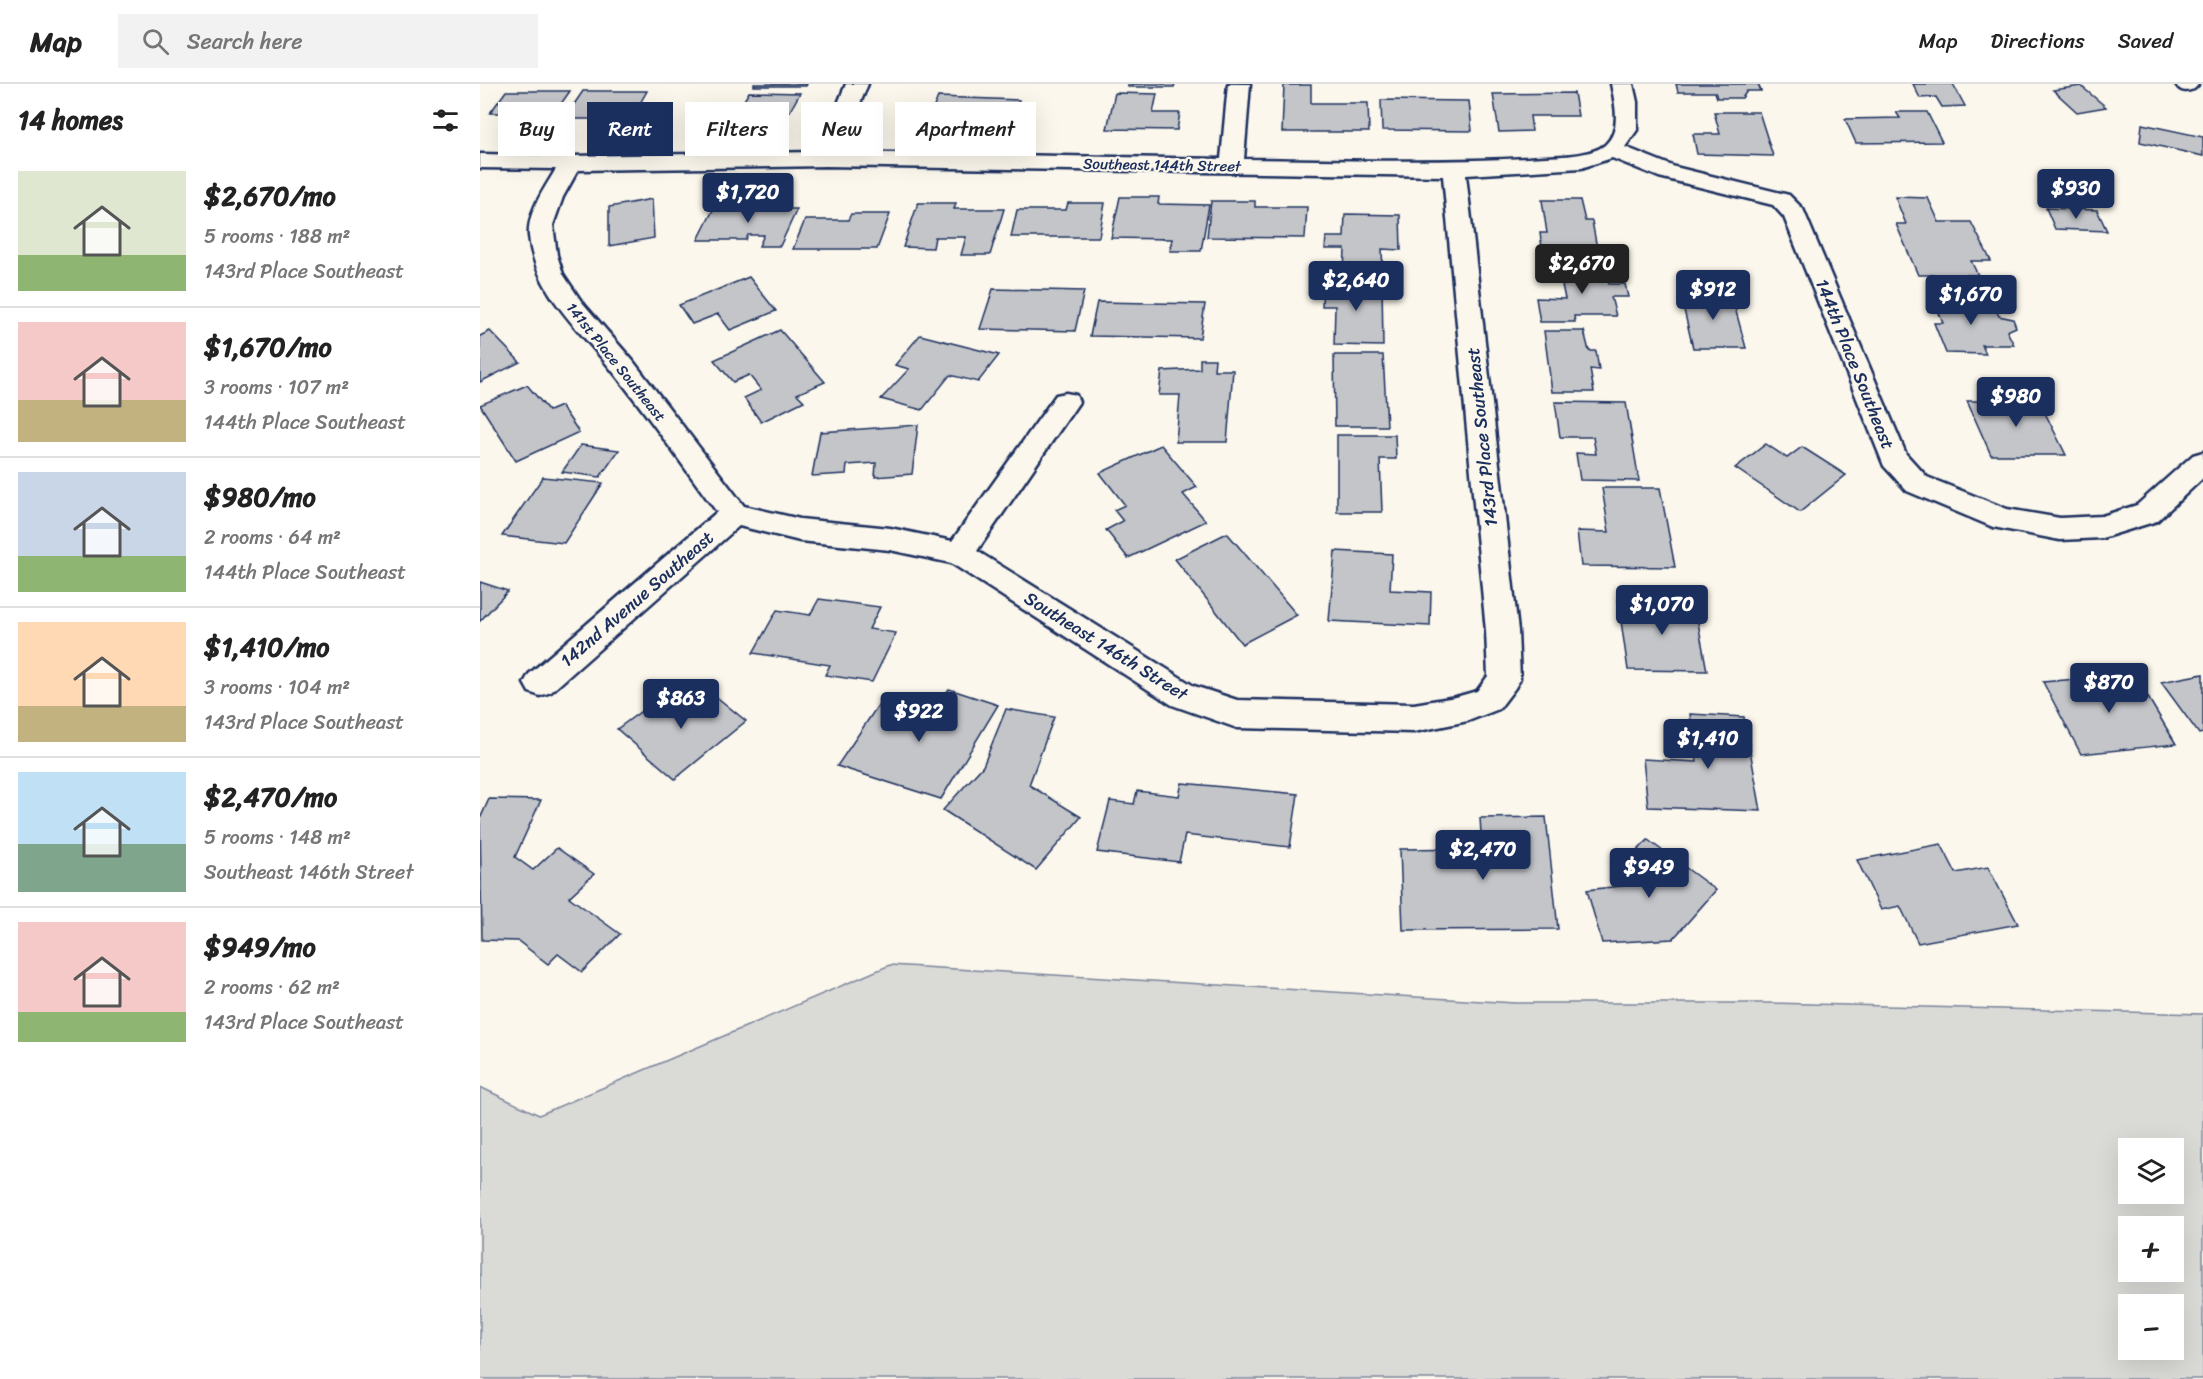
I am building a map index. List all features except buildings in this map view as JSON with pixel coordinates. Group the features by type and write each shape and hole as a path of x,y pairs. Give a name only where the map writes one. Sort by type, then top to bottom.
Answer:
{"street":[{"path":"826,159 857,84"},
{"path":"1232,166 1239,84"},
{"path":"1612,150 1626,130 1626,102 1622,84"},
{"name":"Southeast 144th Street","path":"480,161 571,163 826,159 1454,169 1581,161 1612,150"},
{"name":"144th Place Southeast","path":"1612,150 1667,172 1781,200 1795,214 1894,459 1917,484 2003,519 2060,529 2102,527 2147,513 2203,462"},
{"name":"141st Place Southeast","path":"571,163 551,198 541,232 546,263 569,306 622,364 734,514"},
{"name":"143rd Place Southeast","path":"1454,169 1502,631 1504,679 1488,700"},
{"path":"959,554 1066,402"},
{"name":"Southeast 146th Street","path":"734,514 800,530 890,539 959,554 1183,696 1237,714 1414,718 1456,711 1488,700"},
{"name":"142nd Avenue Southeast","path":"540,683 734,514"}],"shaded area":[{"path":"890,965 1515,1003 1768,1003 2203,1014 2203,1379 480,1379 480,1087 539,1115"}]}
